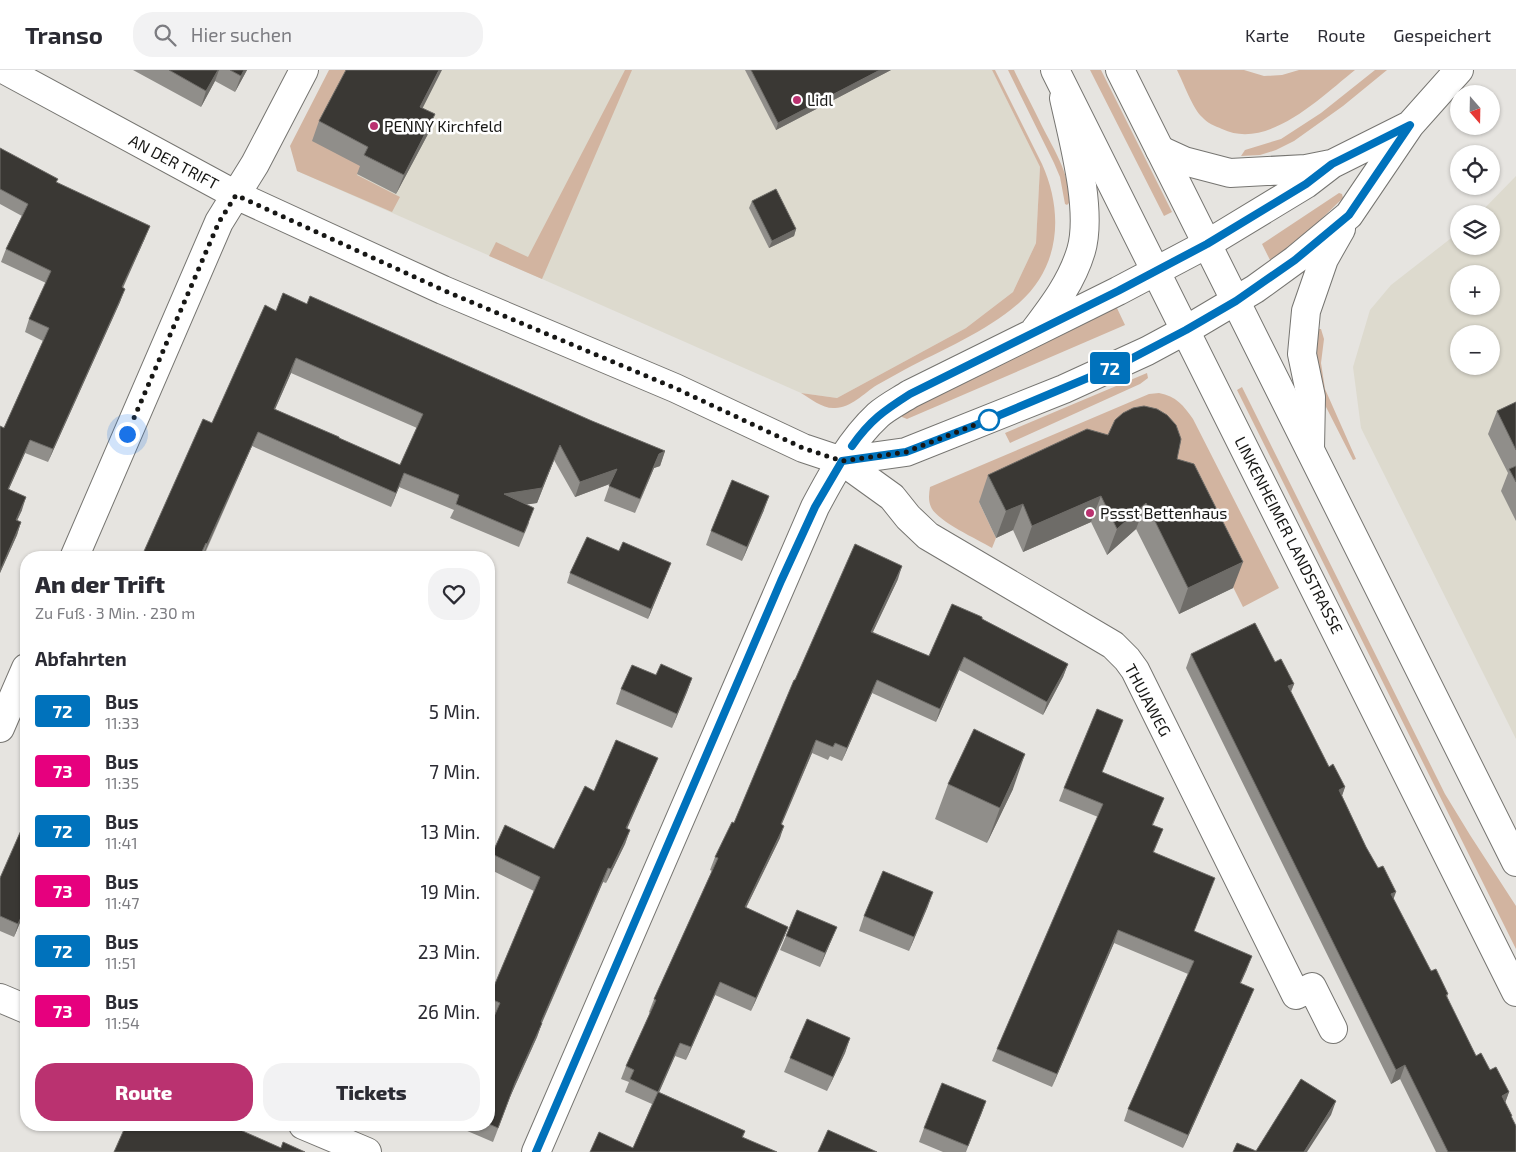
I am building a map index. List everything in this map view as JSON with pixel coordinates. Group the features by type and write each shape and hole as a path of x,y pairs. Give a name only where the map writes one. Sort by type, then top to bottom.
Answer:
{"street":[{"name":"AN DER TRIFT","path":"5,70 236,195 443,290 675,388 803,448 842,461"},
{"path":"77,551 219,222 255,164 304,70"},
{"path":"1120,70 1516,862"},
{"path":"1310,449 1310,397 1302,354 1306,312 1324,259 1349,215 1410,125 1459,70"},
{"name":"LINKENHEIMER LANDSTRASSE","path":"1058,75 1516,992"},
{"name":"LINKENHEIMER LANDSTRASSE","path":"1033,334 1071,277 1082,249 1085,223 1081,182 1058,75"},
{"path":"536,1152 784,574 815,507 863,430 880,414 910,394 1033,334 1207,244 1306,184 1332,164 1410,125"},
{"path":"1160,150 1184,161 1230,173 1306,169 1332,164"},
{"path":"842,461 906,452 1064,389 1121,364 1236,301 1288,265 1349,215"},
{"name":"THUJAWEG","path":"842,461 892,497 928,536 1113,645 1127,659 1135,670 1296,995 1312,987 1333,1029"},
{"path":"0,728 20,682"},
{"path":"0,998 20,1006"},
{"path":"317,1131 367,1152"}],"shaded area":[{"path":"329,70 349,70 361,166 357,175 400,197 392,212 297,171 290,146"},
{"path":"331,70 992,70 1040,167 1036,243 1013,292 966,328 837,398 801,393 297,171"},
{"path":"625,70 632,70 542,279 489,256 496,242 528,257"},
{"path":"992,70 995,70 1042,164 1049,183 1055,220 1054,238 1050,256 1043,273 1033,289 1019,303 978,332 877,385 846,406 831,408 817,403 801,393 837,398 966,328 1013,292 1036,243 1040,167"},
{"path":"1008,70 1014,70 1061,163 1069,193 1069,203 1067,205 1065,204 1060,177 1054,163"},
{"path":"1090,70 1101,70 1172,212 1164,216"},
{"path":"1177,70 1244,70 1264,76 1282,75 1299,70 1355,70 1293,118 1257,133 1240,134 1222,129 1204,119 1192,102"},
{"path":"1375,70 1387,70 1343,106 1294,141 1260,155 1241,156 1245,150 1281,139 1321,113"},
{"path":"1516,176 1516,739 1361,428 1353,367 1370,310 1391,285 1450,239 1450,255 1500,255 1500,205 1488,205 1498,195 1500,195 1500,192"},
{"path":"1339,193 1342,194 1343,198 1271,262 1262,244"},
{"path":"1116,306 1125,325 907,419 902,417 901,414 903,412"},
{"path":"1318,329 1321,329 1324,339 1321,363 1325,389 1356,459 1353,460 1325,405 1320,388 1313,348"},
{"path":"1147,373 1148,378 1140,384 1010,443 1005,433"},
{"path":"1242,387 1445,794 1516,906 1516,949 1237,390"},
{"path":"1159,393 1170,396 1179,402 1193,419 1279,588 1243,607 1185,491 979,502 996,538 992,548 949,524 931,507 929,499 930,487 1149,394"}],"building":[{"path":"169,70 218,70 206,91"},
{"path":"230,70 244,70 241,76"},
{"path":"346,70 439,70 420,107 435,114 404,175 364,155 368,147 319,121"},
{"name":"Lidl","path":"751,70 880,70 778,123"},
{"path":"0,148 58,179 56,182 150,226 122,287 125,289 53,449 30,440 8,489 26,497 16,520 21,522 0,571 0,426 4,428 49,328 29,319 51,271 6,249 28,204 0,189"},
{"path":"776,189 796,229 772,241 752,201"},
{"path":"283,293 307,304 310,296 592,421 665,451 659,454 640,499 609,486 617,469 580,482 560,445 542,488 504,494 534,508 524,533 456,504 459,495 404,473 396,493 258,432 202,551 144,551 203,419 212,423 265,305 276,311","holes":["296,358 423,414 400,465 274,409"]},
{"path":"1516,402 1516,450 1497,411"},
{"name":"Pssst Bettenhaus","path":"1144,406 1157,409 1167,415 1176,425 1181,439 1177,459 1194,464 1243,562 1188,588 1146,503 1117,529 1101,496 1032,526 1023,504 1006,511 988,475 1087,429 1108,435 1115,420 1123,413 1133,408"},
{"path":"1516,466 1516,482 1509,469"},
{"path":"732,480 769,496 747,547 711,531"},
{"path":"587,537 619,551 623,542 671,563 651,609 570,573"},
{"path":"855,544 902,566 871,632 929,656 952,604 982,617 982,619 1068,664 1047,702 964,657 940,709 877,680 847,748 835,743 833,747 816,740 781,824 784,826 745,907 788,927 756,998 720,982 691,1047 680,1043 658,1092 630,1079 634,1070 626,1066 718,858 715,857 732,822 734,823 794,680"},
{"path":"1255,623 1275,662 1281,659 1294,684 1288,686 1329,767 1333,764 1345,787 1339,790 1366,847 1378,868 1383,866 1396,892 1391,894 1431,971 1436,969 1448,994 1446,995 1476,1056 1481,1053 1490,1070 1496,1067 1509,1092 1502,1096 1516,1126 1516,1152 1448,1152 1405,1065 1396,1070 1191,654"},
{"path":"661,664 692,678 677,714 621,689 632,665 656,675"},
{"path":"1097,709 1123,720 1102,772 1164,798 1152,825 1163,829 1153,852 1215,878 1194,931 1252,956 1240,983 1254,989 1188,1135 1128,1109 1194,961 1118,930 1057,1074 997,1049 1103,804 1064,788"},
{"path":"974,729 1025,754 1000,808 948,784"},
{"path":"616,740 658,758 626,828 630,830 611,869 608,868 515,1083 498,1128 495,1127 495,1014 500,1003 495,1001 495,984 540,877 495,855 495,847 505,825 554,849 585,786 594,791"},
{"path":"20,833 20,920 18,924 0,916 0,878"},
{"path":"883,871 933,892 914,937 864,916"},
{"path":"797,910 837,927 825,953 786,936"},
{"path":"807,1019 850,1038 833,1077 790,1058"},
{"path":"1301,1079 1336,1101 1304,1152 1233,1152 1237,1143 1256,1151"},
{"path":"942,1083 986,1101 968,1146 924,1128"},
{"path":"658,1092 745,1131 742,1137 777,1152 590,1152 599,1132 633,1148"},
{"path":"828,1130 877,1152 818,1152"},
{"path":"123,1131 243,1131 281,1148 283,1142 305,1152 114,1152"}],"bus line":[{"name":"72","path":"536,1152 781,581 815,507 842,461 906,452 976,425 1121,364 1236,301 1256,289 1295,260 1349,215 1410,125 1332,164 1306,184 1207,244 1033,334 910,394 880,414 863,430 852,446"}],"place":[{"name":"Lidl","path":"797,100"},
{"name":"PENNY Kirchfeld","path":"374,126"},
{"name":"Pssst Bettenhaus","path":"1090,513"}],"route":[{"path":"127,434 219,222 236,195 443,290 675,388 803,448 842,461 906,452 989,420"}]}
